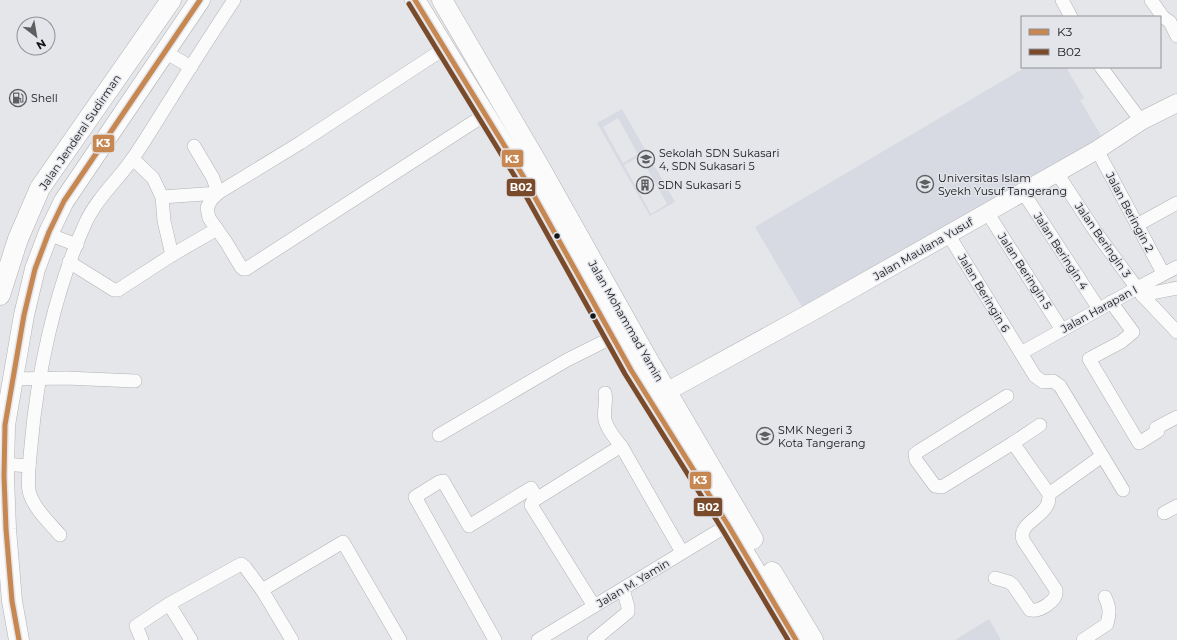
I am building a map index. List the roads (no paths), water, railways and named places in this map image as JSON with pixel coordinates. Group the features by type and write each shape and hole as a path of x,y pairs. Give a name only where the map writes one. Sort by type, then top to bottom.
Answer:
{"main road":[{"name":"Jalan Jenderal Sudirman","path":"0,295 18,239 40,188 171,0"},
{"path":"19,640 12,601 6,529 4,464 5,425 35,269 48,234 64,200 200,0"},
{"name":"Jalan Mohammad Yamin","path":"415,0 523,176 631,370 728,525 796,640"},
{"name":"Jalan Mohammad Yamin","path":"442,0 539,166 666,392 813,640"}],"street":[{"path":"60,535 40,512 32,500 29,491 29,466 33,421 44,357 69,262 85,223 93,210 133,159 234,0"},
{"path":"1062,0 1070,16"},
{"path":"1151,0 1162,17 1170,22 1177,36"},
{"path":"445,48 218,193 211,200 207,208 209,218 241,267 246,269 486,114"},
{"path":"165,52 191,67"},
{"path":"1102,68 1141,121"},
{"name":"Jalan Maulana Yusuf","path":"666,392 808,314 1097,150 1141,121 1177,103"},
{"path":"194,146 213,178 218,193"},
{"name":"Jalan Beringin 2","path":"1097,150 1163,274"},
{"path":"133,159 153,178 162,196 164,221 172,255"},
{"name":"Jalan Beringin 3","path":"1057,172 1095,231 1139,292 1177,332"},
{"name":"Jalan Beringin 4","path":"1023,192 1099,309"},
{"path":"162,196 218,193"},
{"path":"1137,225 1177,203"},
{"name":"Jalan Beringin 5","path":"987,212 1062,330"},
{"path":"69,262 114,290 122,287 172,255 217,229"},
{"path":"48,234 76,245"},
{"name":"Jalan Beringin 6","path":"948,234 1039,380 1043,382 1053,381 1060,386 1123,490"},
{"name":"Jalan Harapan I","path":"1021,353 1111,302 1139,292 1163,274 1177,267"},
{"path":"1139,292 1177,288"},
{"path":"1111,302 1133,332 1121,342 1089,359 1094,369 1138,443 1158,431 1156,428 1177,416"},
{"path":"439,435 567,360 613,337"},
{"path":"13,379 41,378 135,381"},
{"path":"605,393 605,421 682,552"},
{"path":"1007,396 919,450 915,454 916,460 935,486 942,487 1040,425"},
{"path":"995,578 1009,582 1013,585 1030,610 1034,611 1054,599 1056,596 1056,590 1023,540 1022,535 1023,530 1045,509 1049,501 1049,494 1013,443"},
{"path":"594,606 532,508 532,505 533,501 537,498 621,446"},
{"path":"1049,494 1102,456"},
{"path":"4,464 29,466"},
{"path":"495,640 415,497 443,481 469,526 530,488 537,498"},
{"path":"1164,514 1177,506"},
{"name":"Jalan M. Yamin","path":"538,640 728,525"},
{"path":"262,590 343,542 400,640"},
{"path":"142,640 136,626 169,604 242,564 262,590 292,640"},
{"path":"594,640 628,612 623,589"},
{"path":"1083,640 1107,624 1110,608 1105,597"},
{"path":"169,604 191,640"}],"place":[{"name":"Shell","path":"18,98"},
{"name":"Sekolah SDN Sukasari 4, SDN Sukasari 5","path":"646,159"},
{"name":"Universitas Islam Syekh Yusuf Tangerang","path":"925,184"},
{"name":"SDN Sukasari 5","path":"645,185"},
{"name":"SMK Negeri 3 Kota Tangerang","path":"765,436"}]}
